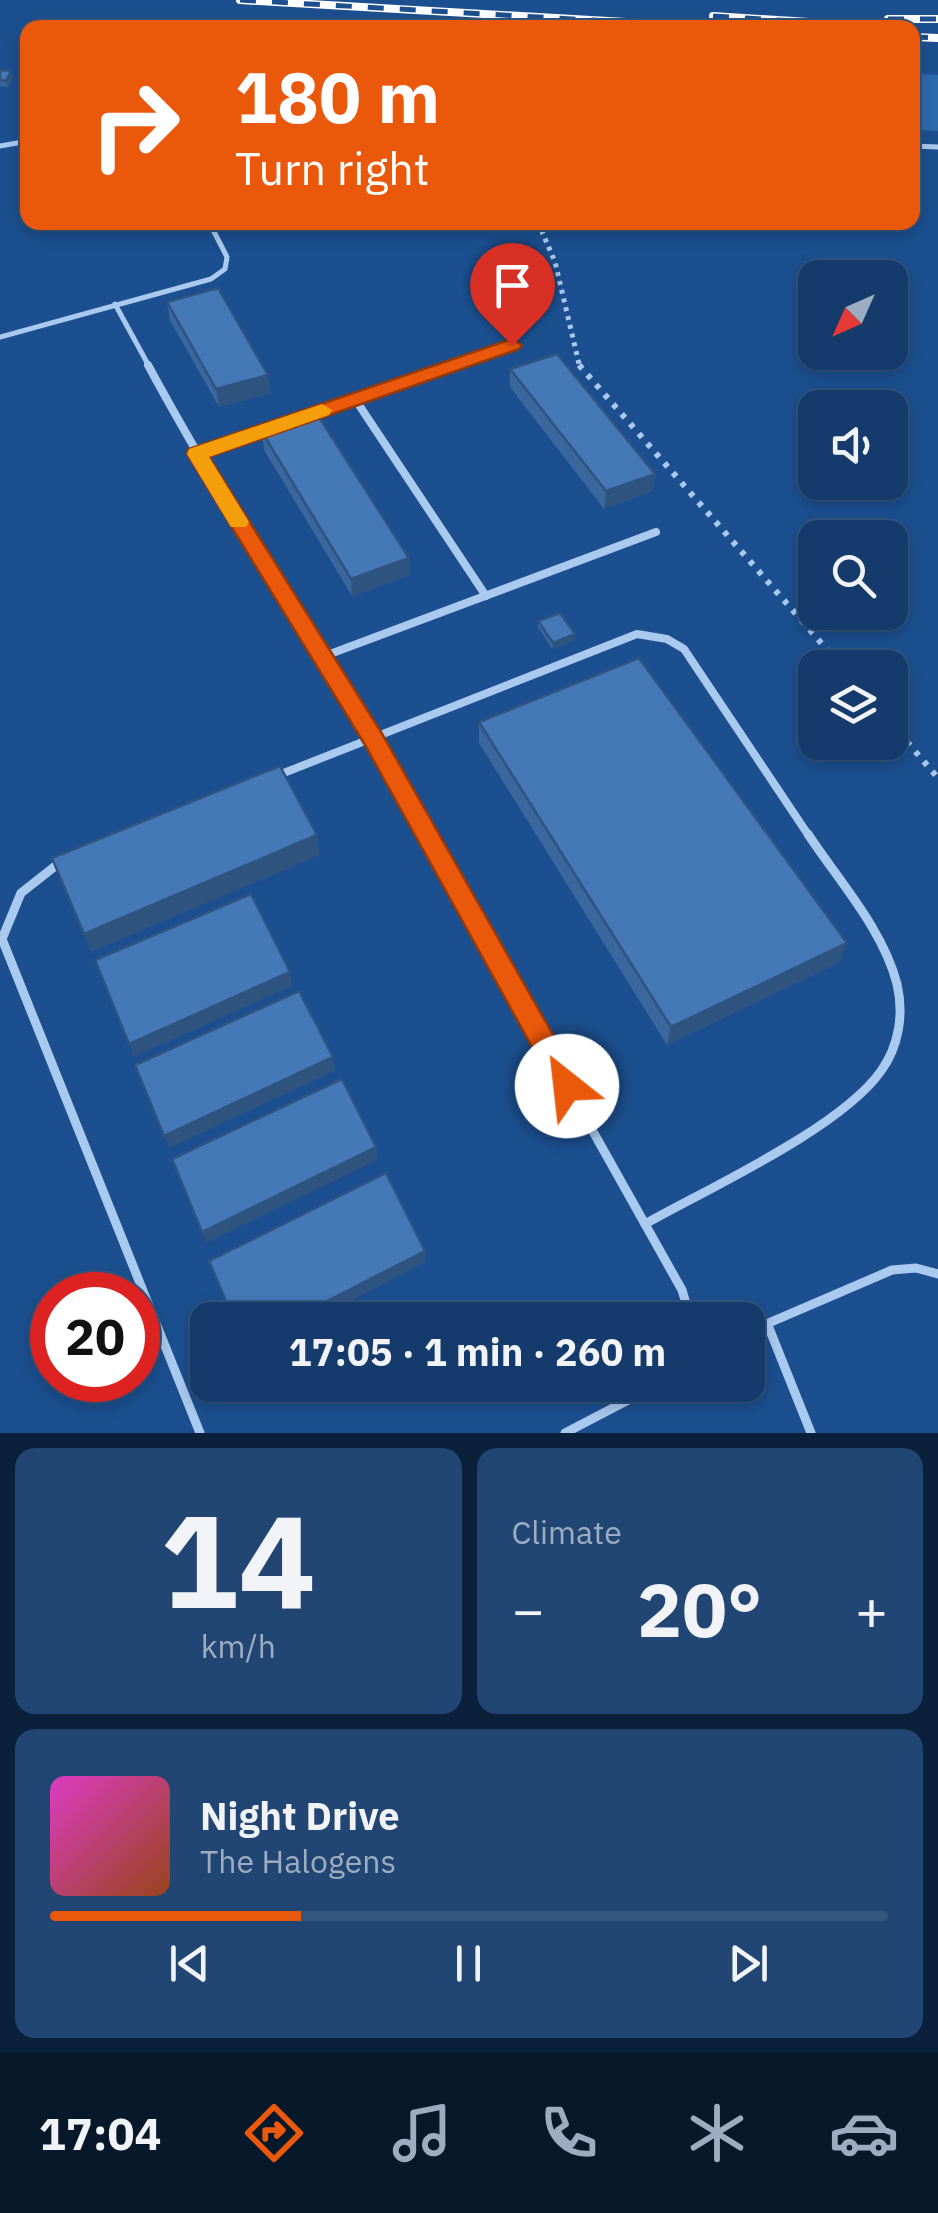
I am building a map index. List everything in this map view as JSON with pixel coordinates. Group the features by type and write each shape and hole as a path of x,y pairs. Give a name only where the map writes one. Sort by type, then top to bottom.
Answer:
{"lane":[{"path":"0,337 211,279 225,269 226,257 213,230"},
{"path":"115,304 196,454 373,739 686,1302"},
{"path":"196,454 512,345"},
{"path":"355,399 486,596"},
{"path":"322,657 656,532"},
{"path":"265,780 373,739 455,702 637,634 667,639 684,649 882,945 898,989 900,1035 882,1074 852,1106 645,1224"},
{"path":"68,856 21,893 2,939 200,1433"},
{"path":"765,1329 884,1270 929,1270 938,1274"},
{"path":"770,1328 811,1433"},
{"path":"565,1433 624,1402"}],"path":[{"path":"541,230 555,262 579,367 827,650"},
{"path":"908,743 938,778"}],"shaded area":[{"path":"920,74 938,75 938,131 920,130"}],"building":[{"path":"0,70 11,71 6,81 0,80"},
{"path":"218,288 268,375 216,389 167,302"},
{"path":"557,354 655,474 606,491 510,369"},
{"path":"317,414 409,558 351,579 262,432"},
{"path":"560,613 575,634 553,643 538,621"},
{"path":"639,658 847,943 671,1027 479,722"},
{"path":"280,766 317,835 84,934 52,858"},
{"path":"251,894 290,972 129,1044 95,960"},
{"path":"299,991 333,1057 164,1136 135,1065"},
{"path":"342,1079 376,1147 202,1232 172,1159"},
{"path":"386,1173 425,1251 325,1302 226,1302 209,1261"}],"railway":[{"path":"240,0 591,20"},
{"path":"713,16 777,20"},
{"path":"888,19 938,19"},
{"path":"920,37 938,38"}],"slow traffic":[{"path":"239,522 196,454 322,410"}],"route":[{"path":"512,345 196,454 373,739 567,1086"}]}
